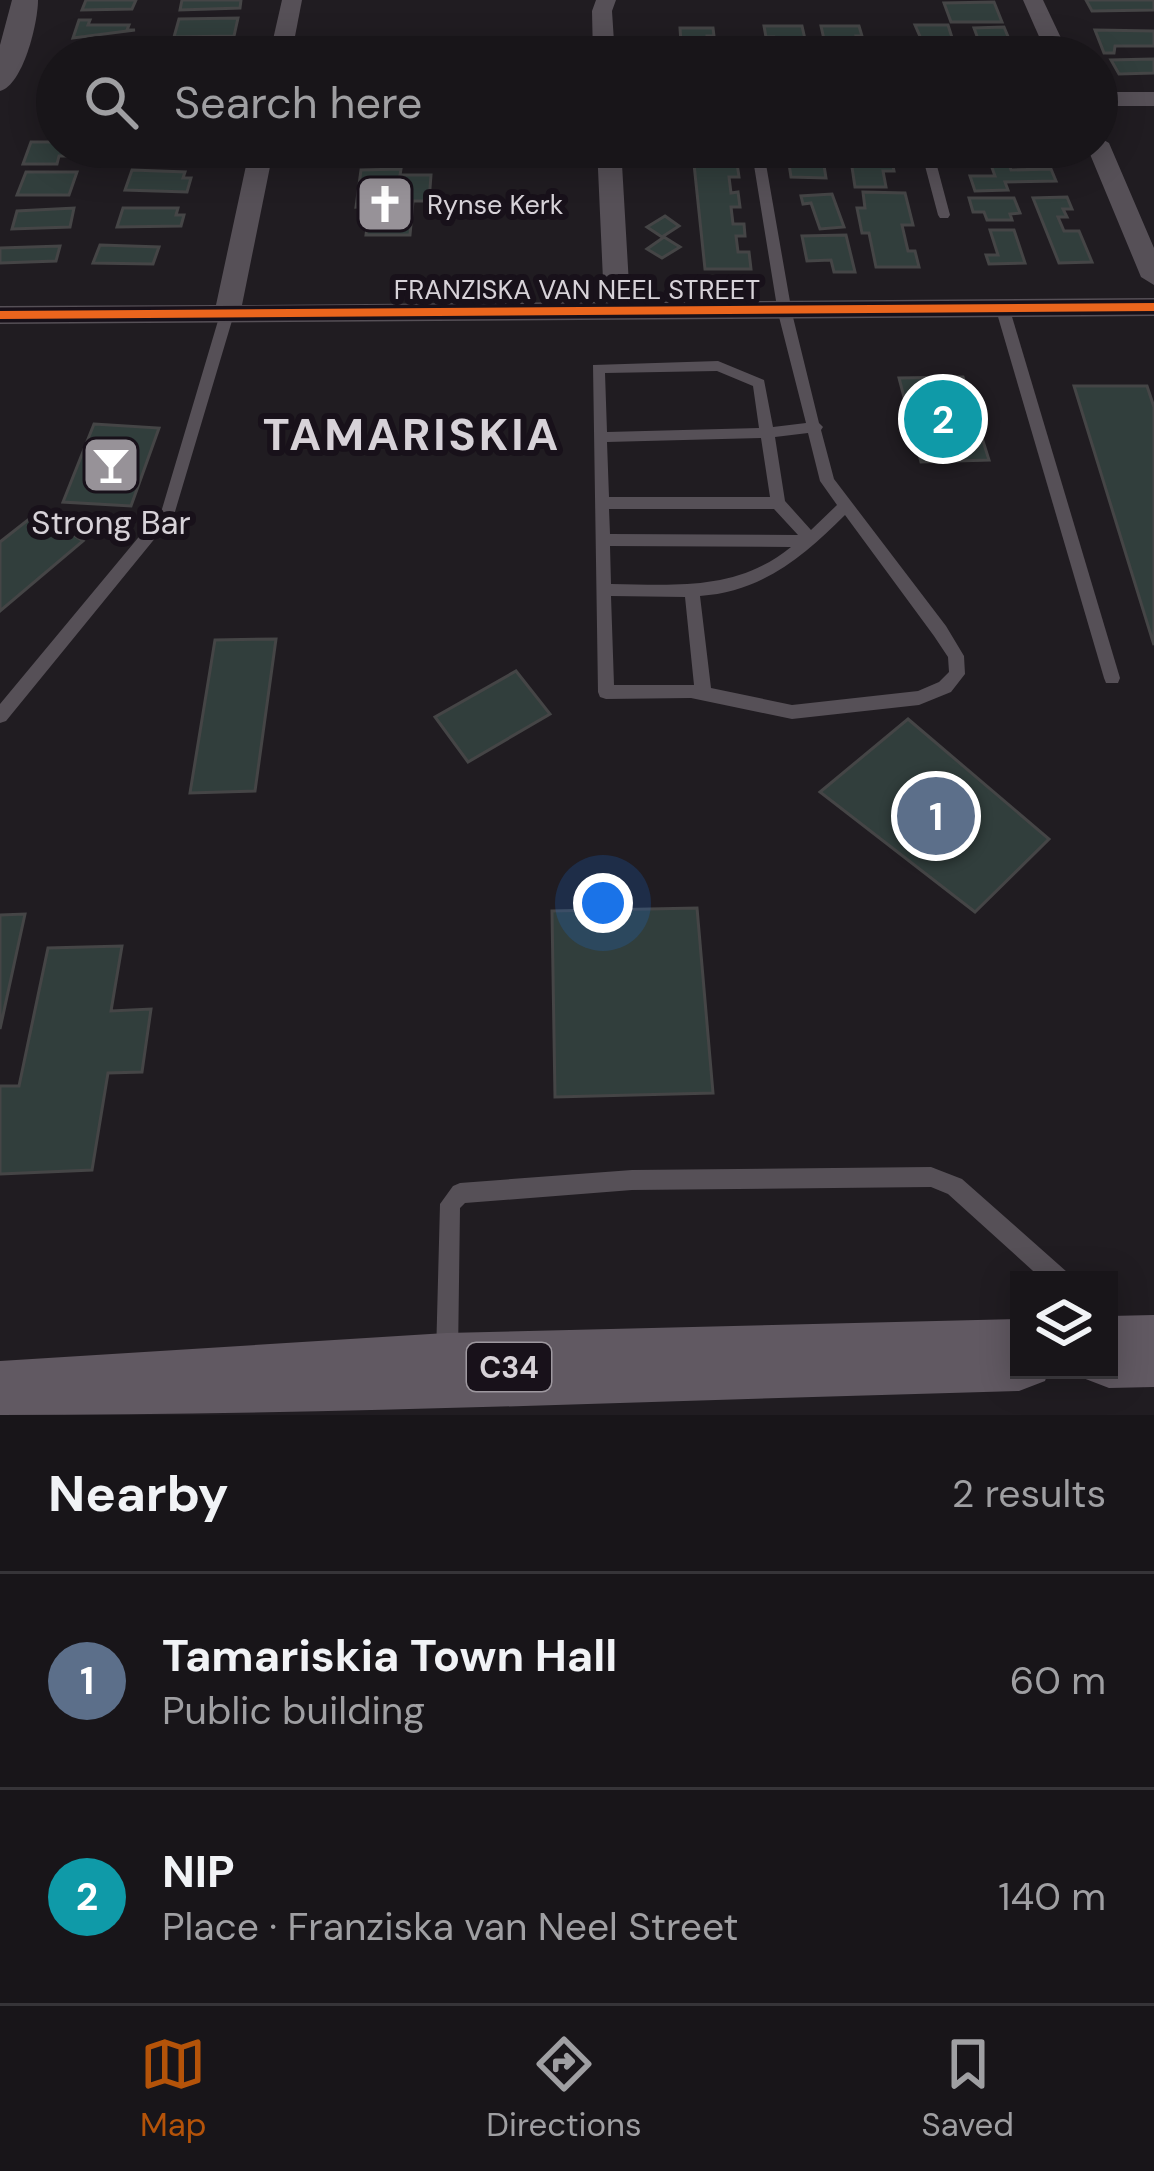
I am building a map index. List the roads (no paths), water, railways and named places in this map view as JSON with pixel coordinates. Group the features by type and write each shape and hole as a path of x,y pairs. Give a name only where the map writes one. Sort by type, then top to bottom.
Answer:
{"main road":[{"name":"C34","path":"0,1398 446,1369 1010,1354"}],"street":[{"path":"0,27 4,0"},
{"path":"0,83 26,13 25,0"},
{"path":"284,36 292,0"},
{"path":"603,36 606,0"},
{"path":"1033,0 1049,36"},
{"path":"1118,99 1154,99"},
{"path":"226,314 257,168"},
{"path":"610,168 618,313"},
{"path":"1108,168 1154,278"},
{"name":"FRANZISKA VAN NEEL STREET","path":"3,314 1154,308"}],"lane":[{"path":"761,168 785,313 826,481 940,631 956,656 957,674 945,687 919,698 792,712 703,693 606,692 598,368 718,366 758,383 778,503 812,541"},
{"path":"932,168 944,215"},
{"path":"1003,310 1112,678"},
{"path":"0,716 169,511 226,314"},
{"path":"600,437 766,433 815,427"},
{"path":"602,503 778,503"},
{"path":"604,590 692,591 747,584 778,569 846,505"},
{"path":"602,540 812,541"},
{"path":"692,591 703,693"},
{"path":"446,1369 450,1204 460,1193 632,1180 931,1177 955,1186 1049,1271"}],"place":[{"name":"Rynse Kerk","path":"385,204"},
{"name":"NIP","path":"943,419"},
{"name":"Strong Bar","path":"111,465"},
{"name":"Tamariskia Town Hall","path":"936,816"}],"district":[{"name":"TAMARISKIA","path":"412,434"}]}
